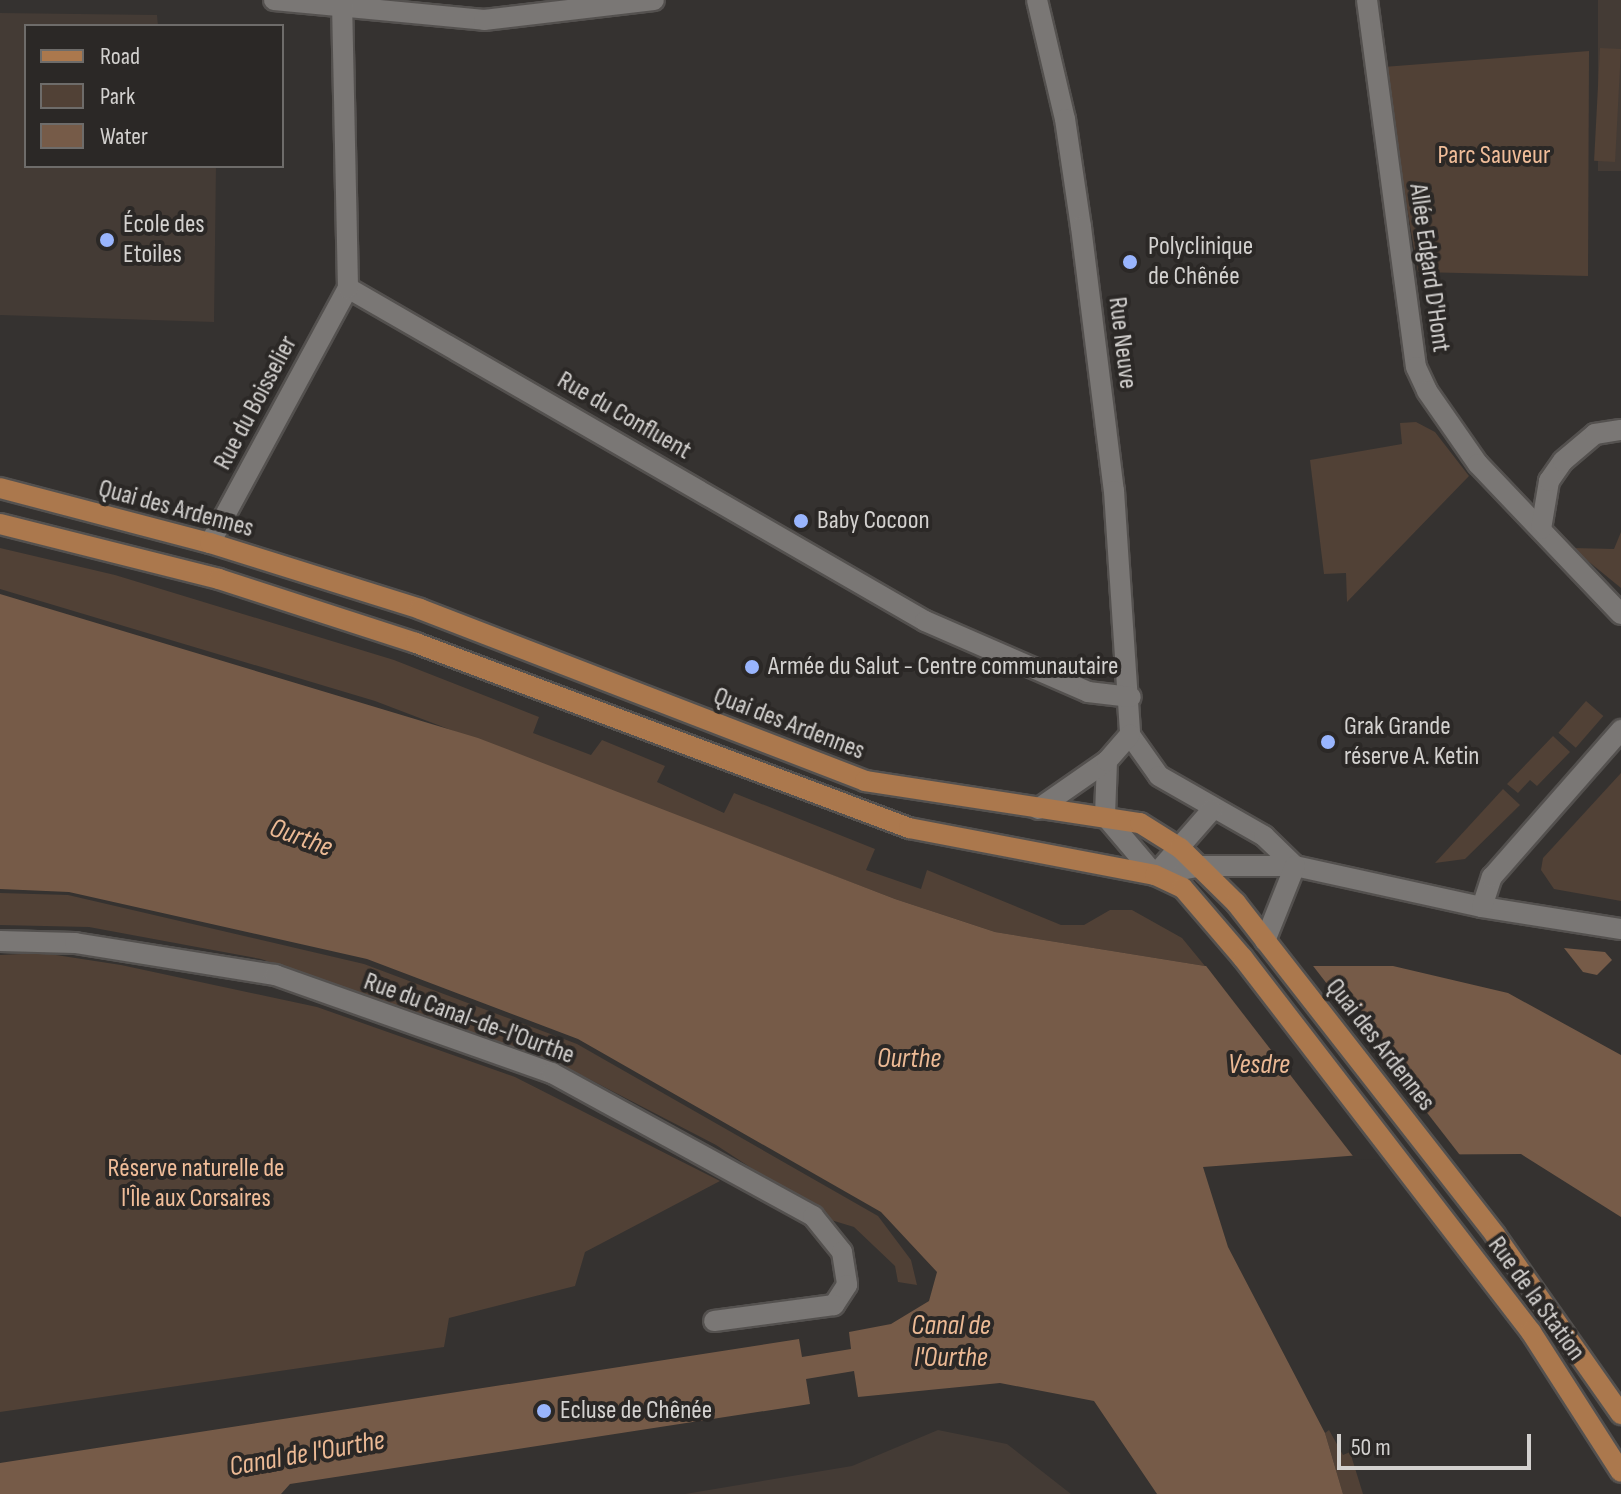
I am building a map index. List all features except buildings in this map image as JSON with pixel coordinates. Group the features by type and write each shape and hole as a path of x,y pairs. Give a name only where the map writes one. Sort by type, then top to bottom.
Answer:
{"main road":[{"name":"Quai des Ardennes","path":"0,488 210,543 420,609 865,781 1140,823 1202,866 1272,949 1438,1161"},
{"path":"0,524 219,579 416,643 909,828 1155,875"},
{"name":"Rue de la Station","path":"1155,875 1183,888 1243,958 1531,1332 1621,1472"},
{"name":"Rue de la Station","path":"1438,1161 1581,1352 1621,1414"}],"street":[{"path":"274,0 437,8 484,20 654,0"},
{"name":"Rue Neuve","path":"1037,0 1065,119 1081,227 1114,491 1131,697 1130,735"},
{"name":"Allée Edgard D'Hont","path":"1367,0 1416,367 1427,391 1478,464 1621,614"},
{"path":"342,3 348,288"},
{"name":"Rue du Confluent","path":"348,288 925,621 1088,692 1131,697"},
{"name":"Rue du Boisselier","path":"210,543 348,288"},
{"path":"1541,529 1549,481 1563,461 1595,434 1621,430"},
{"path":"1482,907 1492,877 1621,730"},
{"path":"1038,809 1107,761 1130,735 1159,776 1212,810 1264,836 1295,866"},
{"path":"1107,761 1105,816 1155,875"},
{"path":"1155,875 1212,810"},
{"path":"1155,875 1202,866 1295,866 1482,907 1621,929"},
{"path":"1272,949 1295,866"},
{"name":"Rue du Canal-de-l'Ourthe","path":"0,941 75,943 275,975 552,1073 813,1216 842,1252 847,1285 834,1305 714,1321"}],"shaded area":[{"path":"1598,0 1621,0 1621,171 1598,171"},
{"name":"École des Etoiles","path":"0,13 157,15 158,24 24,24 24,168 216,168 214,322 0,315"},
{"path":"938,1430 1007,1444 1071,1494 685,1494 852,1466"}],"green space":[{"path":"1600,48 1621,49 1615,162 1594,161"},
{"name":"Parc Sauveur","path":"1589,51 1588,276 1418,272 1383,67"},
{"path":"1416,422 1435,432 1469,476 1347,602 1346,573 1324,574 1310,460 1402,444 1400,423"},
{"path":"1621,532 1621,588 1572,548 1614,549"},
{"path":"0,548 115,575 394,660 539,717 533,733 591,755 602,740 665,766 657,782 724,813 734,793 875,849 866,870 921,889 927,870 1061,925 1084,925 1110,910 1132,910 1182,938 1205,966 995,932 895,899 375,701 0,589"},
{"path":"1586,701 1603,716 1576,748 1558,733"},
{"path":"1553,736 1570,752 1537,786 1530,780 1518,793 1507,784"},
{"path":"1621,773 1621,901 1554,889 1541,870 1543,858"},
{"path":"1503,789 1520,805 1465,859 1435,863"},
{"path":"0,893 68,895 364,964 577,1044 878,1216 911,1260 917,1285 898,1282 895,1266 854,1227 831,1220 716,1145 560,1064 261,959 89,927 0,925"},
{"name":"Réserve naturelle de l'Île aux Corsaires","path":"43,953 121,965 317,1007 515,1077 720,1181 585,1252 575,1286 449,1318 444,1347 0,1412 0,955"},
{"path":"1329,1430 1343,1455 1350,1452 1363,1494 1343,1494 1325,1433"}],"water":[{"name":"Ourthe","path":"0,594 478,738 895,899 995,932 1205,966 1393,966 1508,993 1621,1055 1621,1217 1521,1154 1361,1155 1203,1167 1228,1247 1325,1433 1343,1494 1157,1494 1094,1401 1000,1383 858,1397 854,1371 806,1379 810,1404 290,1484 281,1494 0,1494 0,1463 799,1339 802,1357 851,1349 849,1332 891,1324 929,1301 937,1272 881,1212 578,1039 367,959 69,892 0,889"},
{"path":"1564,948 1605,952 1612,960 1597,975 1583,972"}],"pier":[{"path":"1203,962 1310,962 1463,1159 1356,1160"}],"place":[{"name":"École des Etoiles","path":"107,240"},
{"name":"Polyclinique de Chênée","path":"1130,262"},
{"name":"Baby Cocoon","path":"801,521"},
{"name":"Armée du Salut - Centre communautaire","path":"752,667"},
{"name":"Grak Grande réserve A. Ketin","path":"1328,742"},
{"name":"Ecluse de Chênée","path":"544,1411"}],"water label":[{"name":"Vesdre","path":"1259,1065"},
{"name":"Canal de l'Ourthe","path":"951,1342"},
{"name":"Canal de l'Ourthe","path":"307,1454"}]}
